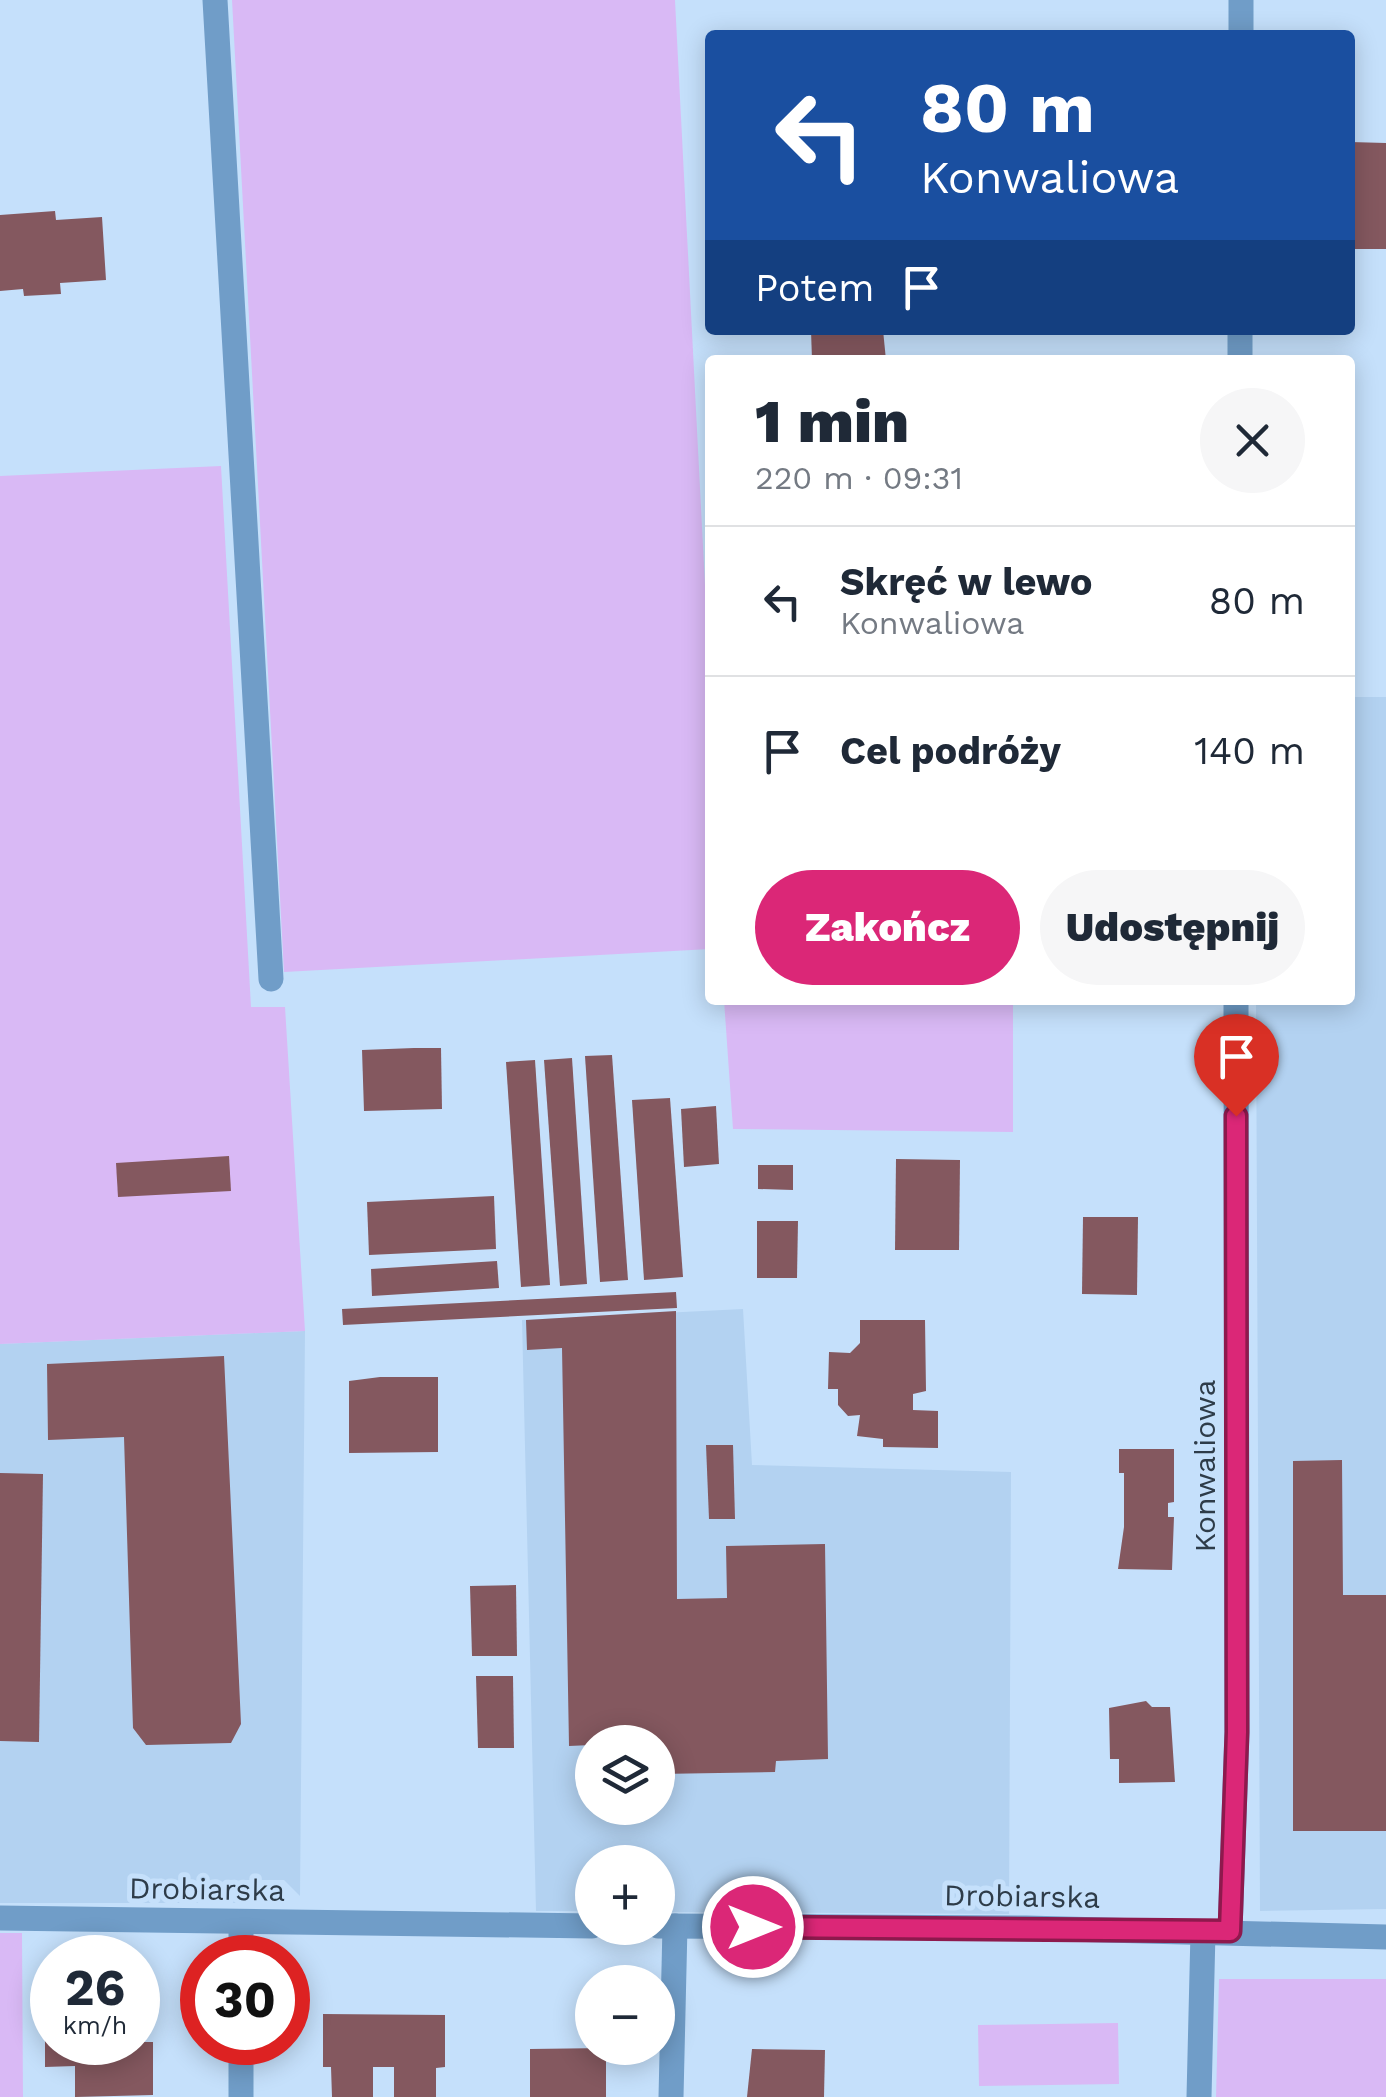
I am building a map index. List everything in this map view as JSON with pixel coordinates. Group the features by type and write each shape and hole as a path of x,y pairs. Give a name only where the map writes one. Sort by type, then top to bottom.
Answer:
{"street":[{"path":"215,0 271,979"},
{"path":"1241,30 1242,0"},
{"name":"Konwaliowa","path":"1230,1931 1237,1732 1236,1005"},
{"name":"Drobiarska","path":"0,1918 575,1926"},
{"path":"241,1923 241,1935"},
{"name":"Drobiarska","path":"675,1926 1230,1931 1386,1937"},
{"path":"1199,2097 1203,1932"},
{"path":"667,1945 671,2097"},
{"path":"241,2065 241,2097"}],"shaded area":[{"path":"232,0 675,0 705,585 705,949 284,972"},
{"path":"221,466 251,1007 285,1007 305,1331 0,1344 0,476"},
{"path":"1355,697 1386,697 1386,1909 1260,1911 1256,1005 1355,1005"},
{"path":"724,1005 1013,1005 1013,1132 733,1129"},
{"path":"743,1309 752,1465 1011,1472 1009,1914 675,1912 675,1845 575,1845 575,1911 536,1911 522,1320"},
{"path":"305,1331 300,1896 284,1880 246,1880 246,1893 238,1903 0,1903 0,1344"},
{"path":"0,1933 22,1933 23,2097 0,2097"},
{"path":"1219,1979 1386,1979 1386,2097 1216,2097"},
{"path":"1118,2023 1119,2084 979,2086 978,2025"}],"building":[{"path":"1355,142 1386,143 1386,249 1355,249"},
{"path":"55,211 56,220 102,217 106,280 60,283 61,294 24,296 23,289 0,291 0,215"},
{"path":"811,335 884,335 886,355 812,355"},
{"path":"441,1048 442,1109 364,1111 362,1050"},
{"path":"612,1055 628,1280 600,1282 585,1056"},
{"path":"572,1058 587,1284 560,1286 544,1060"},
{"path":"535,1060 550,1285 521,1287 506,1062"},
{"path":"670,1098 683,1277 644,1280 632,1100"},
{"path":"716,1106 719,1164 684,1167 681,1109"},
{"path":"229,1156 231,1191 118,1197 116,1163"},
{"path":"896,1159 960,1160 959,1250 895,1250"},
{"path":"758,1165 793,1165 793,1190 758,1189"},
{"path":"494,1196 496,1249 369,1255 367,1202"},
{"path":"1083,1217 1138,1217 1137,1295 1082,1294"},
{"path":"757,1221 798,1221 797,1278 757,1278"},
{"path":"497,1261 499,1288 372,1296 371,1269"},
{"path":"676,1292 677,1308 343,1325 342,1309"},
{"path":"676,1311 677,1599 727,1598 726,1546 825,1544 828,1759 776,1761 775,1772 675,1774 675,1725 575,1725 575,1746 569,1746 562,1348 527,1350 526,1320"},
{"path":"860,1320 925,1320 926,1391 913,1394 913,1410 938,1411 938,1448 883,1447 883,1439 857,1436 860,1415 848,1416 838,1405 838,1389 828,1389 829,1352 850,1353 860,1343"},
{"path":"224,1356 241,1724 231,1743 146,1745 133,1728 124,1437 48,1440 47,1364"},
{"path":"438,1377 438,1452 349,1453 349,1381"},
{"path":"706,1445 733,1445 735,1519 709,1519"},
{"path":"1119,1449 1174,1449 1174,1502 1168,1503 1168,1517 1174,1517 1172,1570 1118,1569 1124,1527 1124,1473 1119,1473"},
{"path":"1342,1460 1343,1595 1386,1595 1386,1831 1293,1831 1293,1461"},
{"path":"0,1473 43,1474 39,1742 0,1741"},
{"path":"516,1585 517,1656 472,1656 470,1586"},
{"path":"476,1676 513,1676 514,1748 478,1748"},
{"path":"1146,1701 1152,1707 1170,1707 1175,1782 1119,1783 1119,1759 1110,1759 1109,1708"},
{"path":"323,2014 445,2015 445,2067 436,2068 436,2097 394,2097 394,2067 373,2067 373,2097 332,2097 331,2067 323,2067"},
{"path":"575,2048 575,2065 606,2065 606,2097 530,2097 530,2049"},
{"path":"752,2049 825,2050 824,2097 747,2097"},
{"path":"45,2065 153,2065 153,2095 75,2097 75,2066"}],"route":[{"path":"753,1927 1230,1931 1237,1732 1236,1116"}]}
